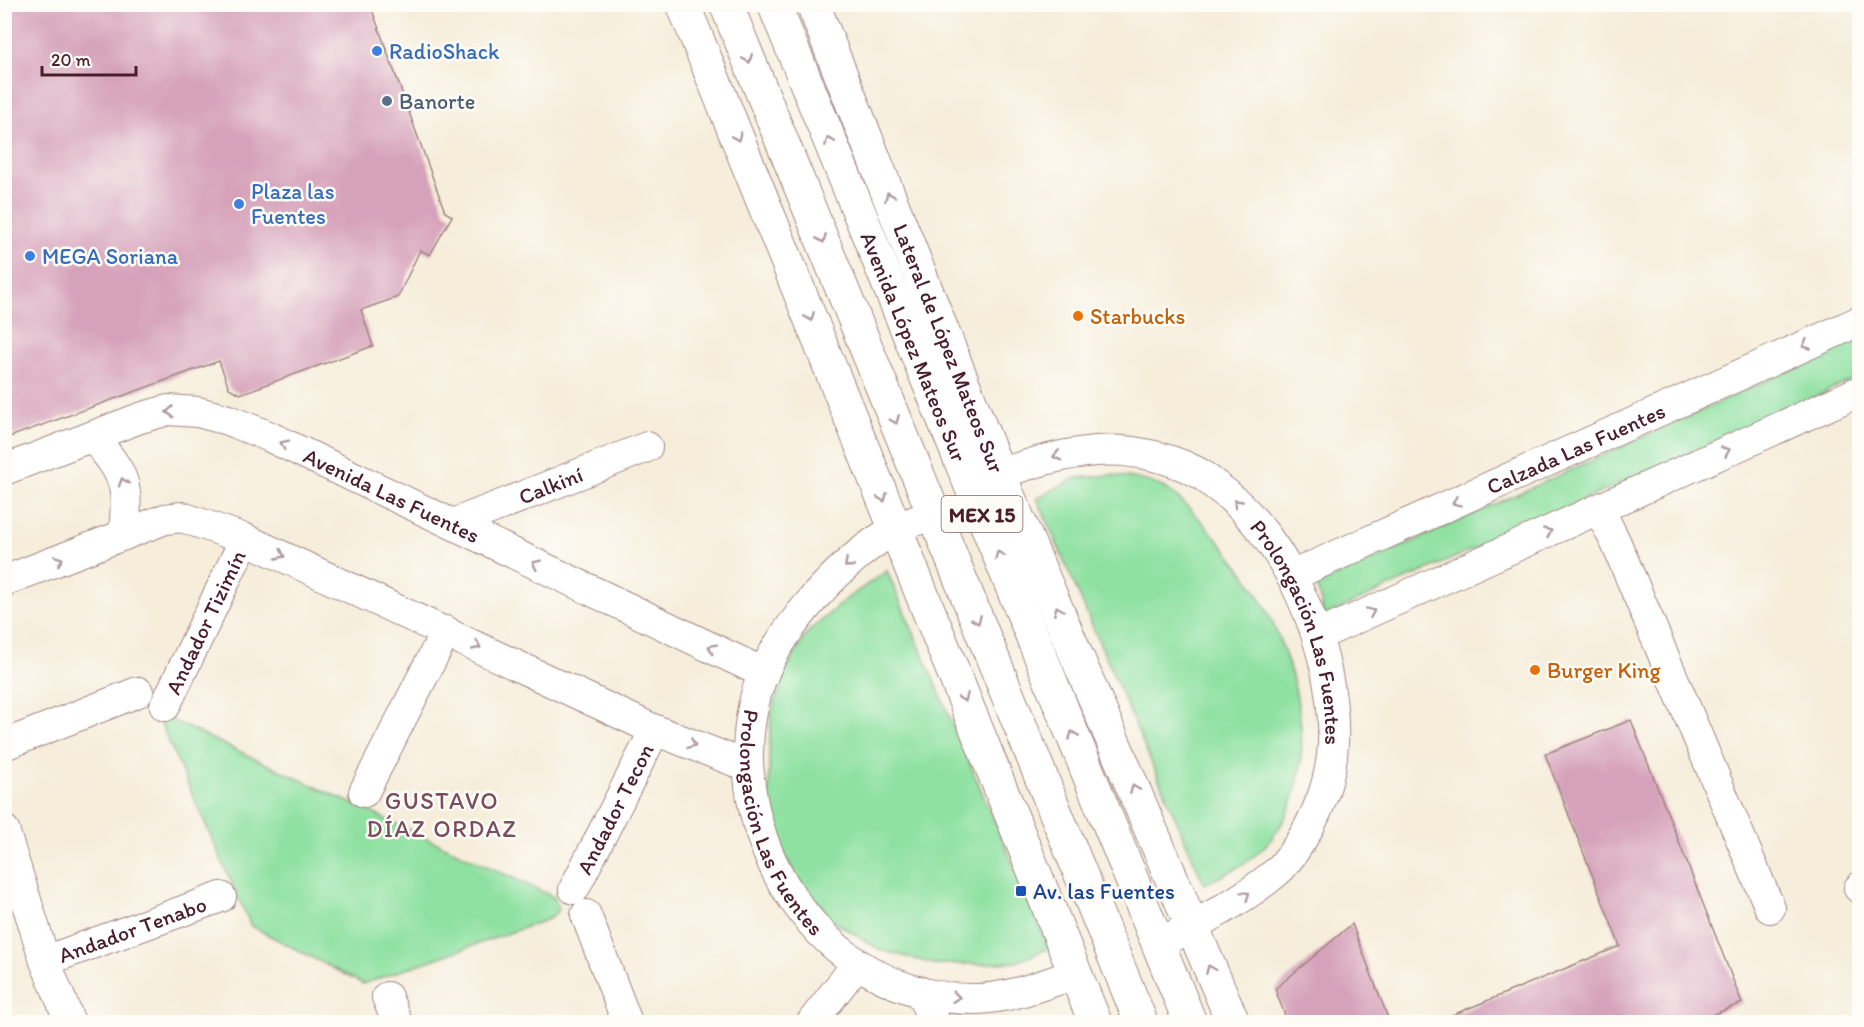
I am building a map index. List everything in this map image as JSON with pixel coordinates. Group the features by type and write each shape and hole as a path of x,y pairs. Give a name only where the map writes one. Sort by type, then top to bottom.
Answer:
{"main road":[{"path":"683,4 1095,1023"},
{"name":"Avenida López Mateos Sur","path":"726,4 1141,1023"},
{"name":"Avenida López Mateos Sur","path":"774,4 1190,1023"},
{"name":"Lateral de López Mateos Sur","path":"813,4 999,474 1233,1023"}],"street":[{"name":"Calzada Las Fuentes","path":"1291,576 1860,321"},
{"path":"1317,636 1860,391"},
{"name":"Avenida Las Fuentes","path":"4,470 140,418 168,410 198,412 228,420 268,436 764,673"},
{"path":"93,437 118,469 124,482 126,494 124,535"},
{"name":"Calkiní","path":"453,524 647,447"},
{"name":"Prolongación Las Fuentes","path":"999,474 1042,459 1085,451 1128,451 1162,458 1194,470 1232,497 1262,530 1291,576 1317,636 1329,679 1333,745 1325,790 1306,833 1280,869 1244,897 1158,944"},
{"path":"1599,509 1616,543 1770,908"},
{"name":"Prolongación Las Fuentes","path":"934,514 895,529 850,562 824,586 798,617 779,645 757,689 749,727 747,766 755,815 770,858 794,903 824,937 856,964 890,981 919,991 953,998 977,999 1010,994 1076,974"},
{"path":"4,581 165,519 182,517 245,539 655,730 747,766"},
{"name":"Andador Tizimín","path":"165,706 245,539"},
{"path":"364,792 446,631"},
{"path":"4,745 138,692"},
{"name":"Andador Tecon","path":"627,1023 580,902 655,730"},
{"path":"4,830 45,961 70,1023"},
{"name":"Andador Tenabo","path":"45,961 221,897"},
{"path":"812,1023 856,964"},
{"path":"919,991 935,1023"}],"green space":[{"path":"1859,339 1859,377 1324,616 1317,585"},
{"path":"1111,475 1145,480 1164,488 1183,502 1211,532 1242,570 1262,602 1278,637 1295,687 1302,740 1295,791 1286,816 1271,840 1252,858 1204,884 1037,498 1076,478"},
{"path":"887,571 1049,948 1016,962 934,964 880,950 835,922 802,885 781,849 769,812 769,755 771,713 785,671 807,633 846,599"},
{"path":"156,713 554,897 559,910 549,919 363,984 251,926"}],"building":[{"name":"Plaza las Fuentes","path":"4,4 370,4 445,212 452,216 430,255 420,250 398,297 361,310 373,346 240,394 229,388 219,361 4,439"},
{"path":"1631,720 1742,1003 1692,1023 1433,1023 1620,946 1545,754"},
{"path":"1352,924 1390,1023 1288,1023 1275,989"}],"place":[{"name":"RadioShack","path":"377,51"},
{"name":"Banorte","path":"387,101"},
{"name":"Plaza las Fuentes","path":"239,204"},
{"name":"MEGA Soriana","path":"30,256"},
{"name":"Starbucks","path":"1078,316"},
{"name":"Burger King","path":"1535,670"},
{"name":"Av. las Fuentes","path":"1021,891"}],"district":[{"name":"GUSTAVO DÍAZ ORDAZ","path":"442,814"}]}
